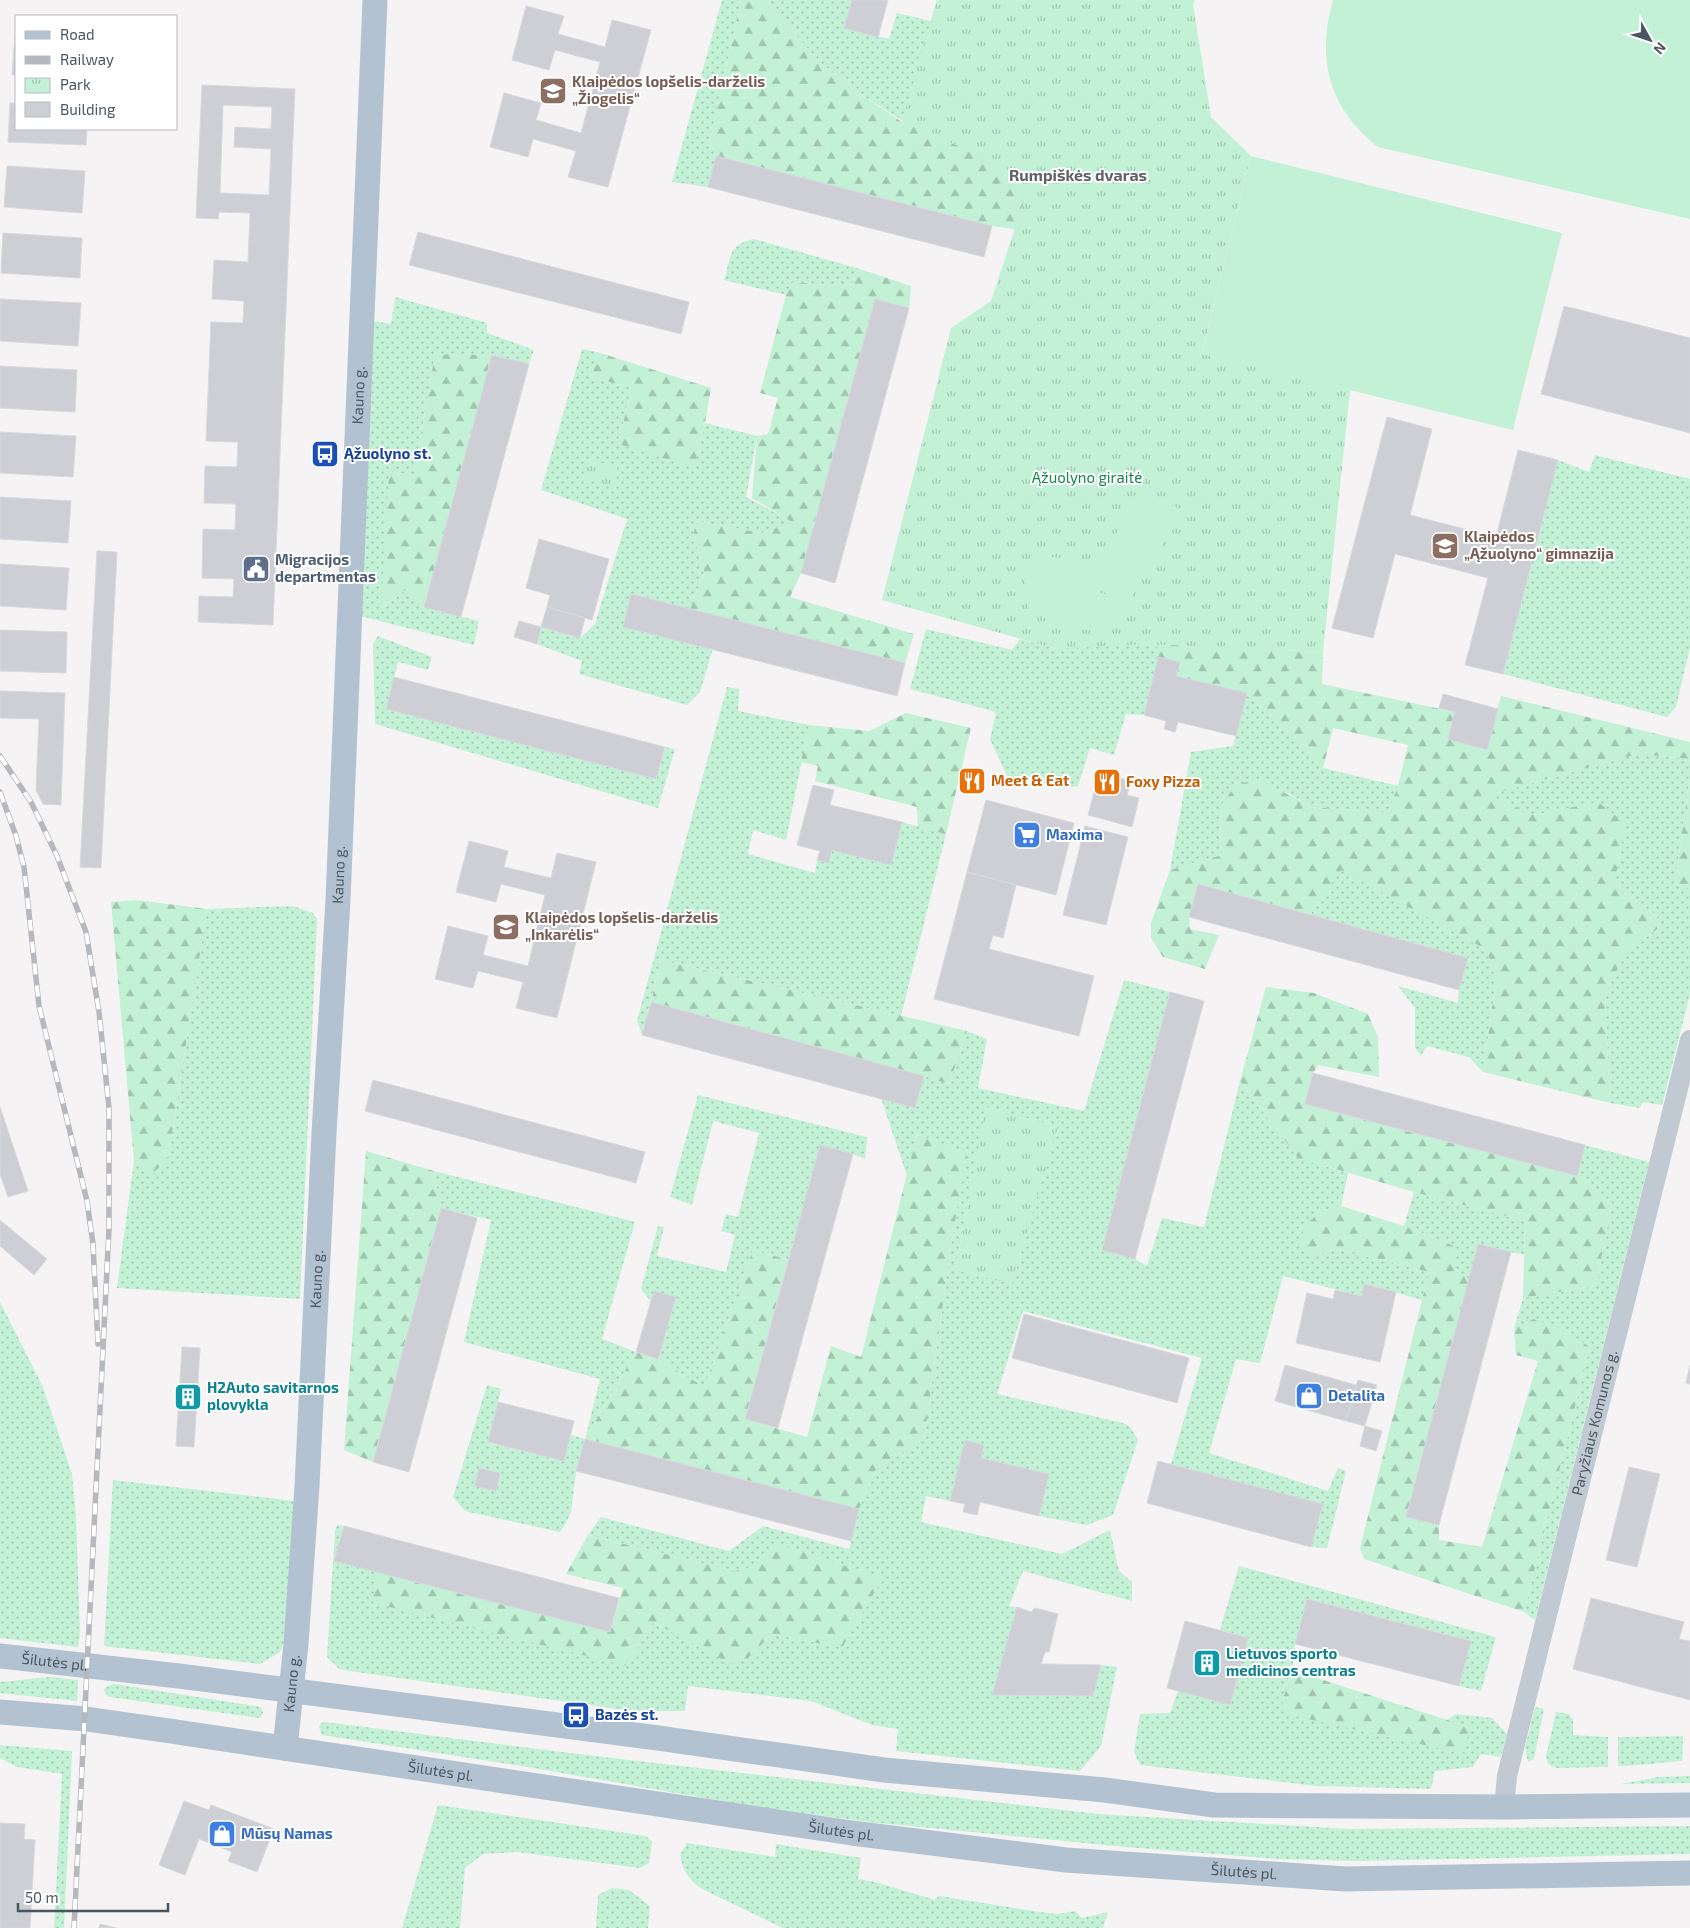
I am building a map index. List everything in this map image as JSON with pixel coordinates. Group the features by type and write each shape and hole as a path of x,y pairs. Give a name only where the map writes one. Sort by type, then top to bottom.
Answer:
{"main road":[{"name":"Kauno g.","path":"286,1748 307,1486 338,900 375,0"},
{"name":"Šilutės pl.","path":"0,1656 697,1743 884,1770 1105,1790 1214,1805 1504,1807 1690,1804"},
{"name":"Šilutės pl.","path":"0,1712 86,1719 852,1833 1066,1860 1345,1879 1690,1873"}],"street":[{"name":"Paryžiaus Komunos g.","path":"1504,1807 1508,1776 1690,1040"}],"green space":[{"path":"722,0 741,0 710,140 716,156 708,187 672,182"},
{"path":"741,0 764,0 821,63 857,92 902,122 966,149 1025,198 1015,229 992,226 716,156 710,140"},
{"name":"Ąžuolyno giraitė","path":"764,0 852,0 845,28 889,39 897,13 931,21 937,0 1034,0 1202,354 1350,390 1252,649 1158,657 1144,715 1126,714 1114,755 1090,748 1078,786 1067,788 1007,776 990,739 996,712 910,689 926,629 1012,650 1020,639 1057,649 1011,241 1025,198 857,92 821,63"},
{"name":"Ąžuolyno giraitė","path":"937,0 1195,0 1193,4 1211,117 1251,156 1202,353 1350,390 1323,652 1147,644 1057,649 882,600 951,328 991,301 1025,198 966,149 902,122"},
{"path":"1333,0 1690,0 1690,219 1378,147 1361,132 1348,116 1338,99 1331,81 1327,62 1326,42"},
{"path":"1251,156 1562,233 1513,430 1202,354"},
{"path":"754,239 860,269 850,287 793,282 786,295 724,280 735,248 739,244"},
{"path":"860,269 911,286 909,308 875,299 801,573 790,597 914,634 905,663 690,609 704,572 694,534 695,521 762,533 792,522 752,498 757,436 768,434 778,398 760,393 786,295 793,282 850,287"},
{"path":"395,297 487,323 487,333 534,350 529,364 492,355 435,354 414,475 390,472 382,608 407,589 424,607 479,621 474,645 360,616 374,321 391,324"},
{"path":"582,349 597,352 591,377 632,388 618,444 694,467 705,423 757,436 746,497 793,522 762,533 695,521 694,534 704,572 690,609 631,594 623,627 713,649 700,692 687,705 579,674 582,661 537,644 541,627 580,638 595,624 627,519 541,490"},
{"path":"597,352 711,388 694,468 618,444 632,388 591,377"},
{"path":"435,354 492,355 424,607 407,589 381,608 389,472 414,475"},
{"path":"1595,455 1690,479 1690,647 1676,707 1667,717 1503,674 1558,460 1589,472"},
{"path":"589,460 619,467 614,487 584,479"},
{"path":"1143,488 1182,511 1131,598 1092,575"},
{"path":"1038,556 1064,558 1085,573 1101,593 1121,598 1128,624 1096,631 1058,626 1029,609 1025,581"},
{"path":"378,636 432,657 428,670 398,662 386,709 656,779 665,747 675,749 658,808 375,724 373,644"},
{"path":"1157,644 1323,652 1322,684 1455,712 1448,739 1486,749 1501,696 1690,742 1690,759 1638,754 1489,795 1534,815 1598,802 1625,823 1615,877 1621,890 1657,916 1659,928 1639,942 1623,958 1605,994 1610,1103 1483,1072 1496,980 1487,950 1341,870 1310,915 1198,884 1189,917 1190,929 1219,935 1205,969 1163,957 1151,938 1151,923 1170,870 1222,855 1221,805 1236,785 1258,779 1312,807 1388,813 1398,786 1408,745 1333,728 1323,768 1296,739 1247,693 1176,676 1180,662 1158,657"},
{"path":"727,687 739,689 738,711 809,725 786,840 753,830 748,854 815,873 817,860 829,863 832,850 902,822 946,834 901,1016 661,960 642,1035 637,1021"},
{"path":"1247,693 1296,739 1323,768 1398,786 1388,813 1312,807 1286,792 1221,805 1222,855 1170,870 1191,752 1233,746"},
{"path":"906,713 971,728 946,834 918,827 917,807 815,781 818,766 801,762 809,725 869,731"},
{"path":"1638,754 1690,759 1690,775 1675,884 1689,888 1690,886 1690,994 1662,1105 1642,1102 1640,1108 1610,1103 1605,994 1623,958 1639,942 1659,928 1657,916 1621,890 1614,877 1620,857 1598,803 1534,815 1488,795"},
{"path":"1690,775 1690,886 1689,888 1675,884"},
{"path":"1341,869 1487,950 1496,980 1483,1072 1469,1057 1427,1046 1421,1056 1415,1048 1415,1008 1398,986 1458,1003 1459,990 1468,958 1310,915"},
{"path":"136,900 207,909 168,1159 152,1174 134,1161 111,902"},
{"path":"293,906 313,913 317,919 300,1299 117,1288 134,1161 152,1173 168,1159 207,909"},
{"path":"661,960 967,1031 949,1084 651,1002"},
{"path":"1124,980 1170,992 1102,1250 1135,1259 1147,1266 1162,1218 1204,1227 1240,1081 1298,1158 1348,1173 1341,1206 1324,1210 1313,1256 1336,1249 1429,1272 1422,1300 1365,1284 1362,1296 1283,1276 1260,1363 1236,1359 1209,1453 1328,1491 1338,1468 1346,1471 1327,1548 1311,1547 1322,1504 1171,1464 1202,1358 1023,1311 997,1394 1123,1423 1131,1428 1138,1440 1113,1515 1087,1525 1039,1516 1049,1474 981,1458 984,1445 965,1441 950,1501 926,1496 921,1522 1062,1554 1110,1530 1119,1571 1132,1582 1132,1601 1023,1571 1009,1606 1017,1607 992,1695 1093,1696 1101,1665 1117,1667 1101,1746 1080,1771 896,1751 898,1729 872,1725 811,1701 688,1686 685,1711 632,1711 350,1671 339,1669 327,1657 335,1531 337,1525 344,1526 335,1561 376,1571 627,1666 653,1622 731,1663 748,1658 772,1634 842,1647 883,1578 752,1567 734,1571 588,1535 601,1517 729,1551 763,1526 849,1549 859,1509 876,1469 924,1439 966,1154 917,1134 907,1176 881,1098 915,1108 924,1076 949,1084 967,1031 987,1039 978,1088 1084,1111","holes":["987,1107 1012,1284 955,1269"]},
{"path":"1266,987 1314,993 1368,1014 1378,1037 1379,1077 1318,1065 1313,1073 1305,1104 1577,1176 1612,1203 1596,1286 1523,1298 1525,1221 1414,1192 1298,1158 1240,1081"},
{"path":"698,1095 867,1137 865,1159 820,1146 788,1260 753,1250 704,1388 658,1359 676,1298 654,1291 651,1302 641,1289 658,1226 664,1227 657,1256 726,1272 735,1235 721,1231 726,1214 738,1217 759,1133 713,1121 692,1205 670,1197"},
{"path":"986,1107 1058,1126 1012,1284 955,1270"},
{"path":"917,1134 967,1153 952,1239 924,1440 876,1469 859,1509 585,1439 636,1352 658,1359 704,1387 753,1250 788,1260 745,1419 807,1437 831,1346 861,1357"},
{"path":"1585,1145 1649,1162 1535,1620 1524,1612 1590,1347 1533,1319 1514,1329 1523,1298 1596,1286 1612,1203 1577,1176"},
{"path":"366,1151 434,1171 441,1208 373,1462 344,1450"},
{"path":"434,1171 635,1222 602,1339 636,1352 585,1439 600,1379 464,1342 491,1220 441,1208"},
{"path":"1414,1192 1525,1221 1524,1255 1478,1244 1469,1279 1454,1269 1454,1246 1404,1226"},
{"path":"1341,1206 1404,1226 1454,1246 1454,1269 1469,1279 1407,1517 1439,1525 1439,1540 1482,1547 1538,1361 1516,1355 1514,1329 1533,1319 1560,1328 1590,1347 1524,1612 1364,1559 1360,1548 1429,1272 1336,1249 1313,1256 1299,1245 1304,1225 1324,1210"},
{"path":"0,1302 43,1387 72,1474 76,1516 80,1633 78,1647 0,1638"},
{"path":"487,1385 501,1389 488,1443 564,1461 571,1435 585,1439 576,1471 571,1512 560,1532 465,1511 453,1497"},
{"path":"113,1480 294,1501 287,1634 280,1652 260,1664 104,1646"},
{"path":"588,1535 734,1571 752,1567 775,1543 883,1578 842,1648 772,1634 748,1658 731,1664 653,1622 627,1666 373,1603 376,1571 610,1632 623,1588 566,1574"},
{"path":"1239,1566 1496,1637 1481,1691 1459,1686 1471,1641 1308,1599 1295,1644 1292,1670 1282,1702 1464,1754 1469,1727 1447,1720 1455,1714 1492,1718 1507,1734 1501,1757 1481,1754 1473,1767 1435,1771 1431,1789 1317,1786 1140,1765 1134,1752 1140,1714 1170,1713 1178,1691 1230,1705 1248,1638 1220,1630"},
{"path":"1292,1670 1469,1727 1465,1754 1290,1715 1282,1702"},
{"path":"50,1677 78,1680 77,1701 0,1693 0,1682"},
{"path":"114,1684 261,1707 263,1713 260,1718 109,1697 105,1694 104,1689"},
{"path":"1535,1707 1544,1709 1534,1759 1528,1762 1525,1748"},
{"path":"1556,1712 1569,1714 1573,1720 1573,1735 1608,1737 1608,1767 1557,1768 1548,1764 1546,1756"},
{"path":"321,1723 594,1756 1098,1814 1348,1829 1690,1826 1690,1854 1356,1861 1277,1859 1126,1847 869,1822 744,1805 528,1767 322,1735 319,1727"},
{"path":"1683,1736 1682,1761 1618,1766 1618,1737"},
{"path":"0,1745 72,1751 64,1928 54,1928 62,1774 17,1767 0,1758"},
{"path":"1690,1776 1690,1783 1621,1784 1659,1777"},
{"path":"438,1805 646,1836 652,1842 649,1863 640,1868 517,1852 483,1854 465,1868 460,1928 402,1928"},
{"path":"687,1843 775,1857 776,1844 861,1858 858,1879 875,1882 935,1900 939,1896 1058,1914 1075,1911 1082,1918 1108,1912 1103,1928 783,1928 702,1889 694,1882 687,1875 680,1855"},
{"path":"612,1888 629,1890 650,1906 648,1928 596,1928 598,1895"}],"building":[{"path":"852,0 888,0 878,37 844,28"},
{"path":"526,6 564,16 558,34 605,47 612,20 651,30 608,187 568,177 576,151 533,139 528,157 490,147 504,93 541,103 536,120 581,133 600,62 555,50 549,70 512,60"},
{"path":"15,34 15,75 12,75"},
{"path":"202,85 295,89 273,625 198,622 199,596 233,597 234,579 202,578 203,529 235,530 236,504 204,503 205,466 237,467 238,442 206,441 211,322 243,323 244,301 212,299 214,260 248,262 250,213 219,212 218,219 196,218","holes":["223,105 272,107 271,129 235,127 234,147 271,149 269,195 220,193"]},
{"path":"10,103 15,103 15,130 87,130 86,145 8,142"},
{"path":"716,156 992,226 984,257 708,187"},
{"path":"7,166 85,171 82,213 4,207"},
{"path":"418,232 689,302 681,334 409,265"},
{"path":"3,233 82,238 80,278 1,273"},
{"path":"0,299 81,303 78,346 0,341"},
{"path":"875,299 909,308 835,583 801,573"},
{"path":"1564,306 1690,338 1690,433 1541,394"},
{"path":"492,355 529,364 461,617 424,607"},
{"path":"0,366 77,370 75,412 0,408"},
{"name":"Klaipėdos „Ąžuolyno“ gimnazija","path":"1387,417 1432,429 1410,515 1496,537 1518,450 1558,460 1503,674 1465,665 1488,578 1395,554 1373,638 1332,628"},
{"path":"0,432 76,436 73,477 0,473"},
{"path":"0,497 71,501 68,543 0,539"},
{"path":"539,539 609,559 592,620 547,607 550,595 526,588"},
{"path":"97,551 117,552 101,868 80,867"},
{"path":"0,564 69,568 66,610 0,606"},
{"path":"631,594 905,663 897,696 623,627"},
{"path":"547,607 585,618 580,638 541,627"},
{"path":"519,621 541,627 537,644 514,637"},
{"path":"0,630 67,632 66,673 0,671"},
{"path":"1158,657 1180,662 1176,676 1247,693 1236,736 1178,722 1175,732 1164,729 1166,721 1144,715"},
{"path":"394,677 665,747 656,779 386,709"},
{"path":"0,691 65,693 61,805 43,804 36,790 39,719 0,718"},
{"path":"1443,694 1498,709 1487,750 1448,739 1455,712 1439,708"},
{"path":"1099,773 1131,781 1127,795 1139,798 1132,827 1088,815"},
{"path":"813,785 834,790 830,805 902,822 891,865 832,850 829,863 817,860 820,851 797,845"},
{"path":"986,800 1074,823 1056,895 967,872"},
{"path":"1085,826 1128,837 1106,925 1063,915"},
{"path":"469,841 508,851 504,867 551,878 557,853 596,862 557,1018 516,1008 523,982 478,971 473,988 435,979 448,926 488,936 483,955 528,966 545,895 501,884 496,902 456,892"},
{"path":"967,872 1016,885 1003,938 993,935 989,949 1094,976 1079,1036 934,999"},
{"path":"1198,884 1468,958 1459,990 1189,917"},
{"path":"1170,992 1204,1001 1135,1259 1102,1250"},
{"path":"651,1002 924,1076 915,1108 642,1035"},
{"path":"1313,1073 1585,1145 1577,1176 1305,1104"},
{"path":"373,1080 645,1152 636,1183 365,1111"},
{"path":"0,1107 28,1191 8,1197 0,1174"},
{"path":"820,1145 853,1154 778,1428 745,1419"},
{"path":"441,1208 477,1218 409,1472 373,1462"},
{"path":"0,1220 47,1259 34,1275 0,1246"},
{"path":"1478,1244 1511,1252 1439,1525 1406,1517"},
{"path":"1364,1284 1396,1292 1380,1362 1296,1343 1307,1293 1333,1299 1335,1290 1362,1296"},
{"path":"654,1291 676,1297 658,1359 636,1352"},
{"path":"1024,1314 1189,1358 1177,1403 1012,1358"},
{"name":"H2Auto savitarnos plovykla","path":"182,1347 200,1348 194,1447 176,1446"},
{"path":"1285,1365 1356,1385 1346,1421 1275,1401"},
{"path":"1690,1365 1690,1384 1686,1383"},
{"path":"1358,1380 1377,1385 1365,1426 1346,1421"},
{"path":"498,1402 574,1421 564,1461 488,1442"},
{"path":"1365,1426 1382,1431 1376,1451 1360,1446"},
{"path":"585,1439 859,1509 851,1541 576,1471"},
{"path":"965,1440 984,1445 981,1458 1049,1474 1039,1516 980,1502 977,1515 963,1512 965,1504 950,1501"},
{"path":"1158,1461 1323,1504 1311,1547 1147,1503"},
{"path":"1629,1467 1660,1474 1637,1567 1606,1560"},
{"path":"479,1468 500,1473 496,1491 475,1486"},
{"path":"344,1526 619,1598 610,1632 334,1561"},
{"path":"1591,1598 1684,1622 1679,1639 1690,1641 1690,1700 1573,1669"},
{"path":"1307,1599 1471,1641 1459,1686 1295,1644"},
{"path":"1017,1607 1031,1612 1035,1608 1058,1614 1049,1652 1045,1652 1041,1664 1101,1665 1093,1696 992,1695"},
{"name":"Lietuvos sporto medicinos centras","path":"1185,1621 1248,1638 1230,1705 1167,1688"},
{"name":"Mūsų Namas","path":"184,1801 209,1810 211,1805 274,1829 257,1872 228,1861 232,1852 199,1839 185,1875 159,1865"},
{"path":"0,1823 25,1824 24,1839 35,1840 30,1928 0,1928"},
{"path":"100,1924 116,1928 99,1928"}],"railway":[{"path":"0,756 31,802 57,856 86,932 99,1012 109,1108 109,1229 74,1928"},
{"path":"0,792 16,836 24,867 39,1006 87,1201 93,1244 98,1344"}],"place":[{"name":"Klaipėdos lopšelis-darželis „Žiogelis“","path":"553,91"},
{"name":"Ąžuolyno st.","path":"325,454"},
{"name":"Klaipėdos „Ąžuolyno“ gimnazija","path":"1445,546"},
{"name":"Migracijos departmentas","path":"256,569"},
{"name":"Meet & Eat","path":"972,781"},
{"name":"Foxy Pizza","path":"1107,782"},
{"name":"Maxima","path":"1027,835"},
{"name":"Klaipėdos lopšelis-darželis „Inkarėlis“","path":"506,927"},
{"name":"Detalita","path":"1309,1396"},
{"name":"H2Auto savitarnos plovykla","path":"188,1397"},
{"name":"Lietuvos sporto medicinos centras","path":"1207,1663"},
{"name":"Bazės st.","path":"576,1715"},
{"name":"Mūsų Namas","path":"222,1834"}],"district":[{"name":"Rumpiškės dvaras","path":"1078,175"}]}
